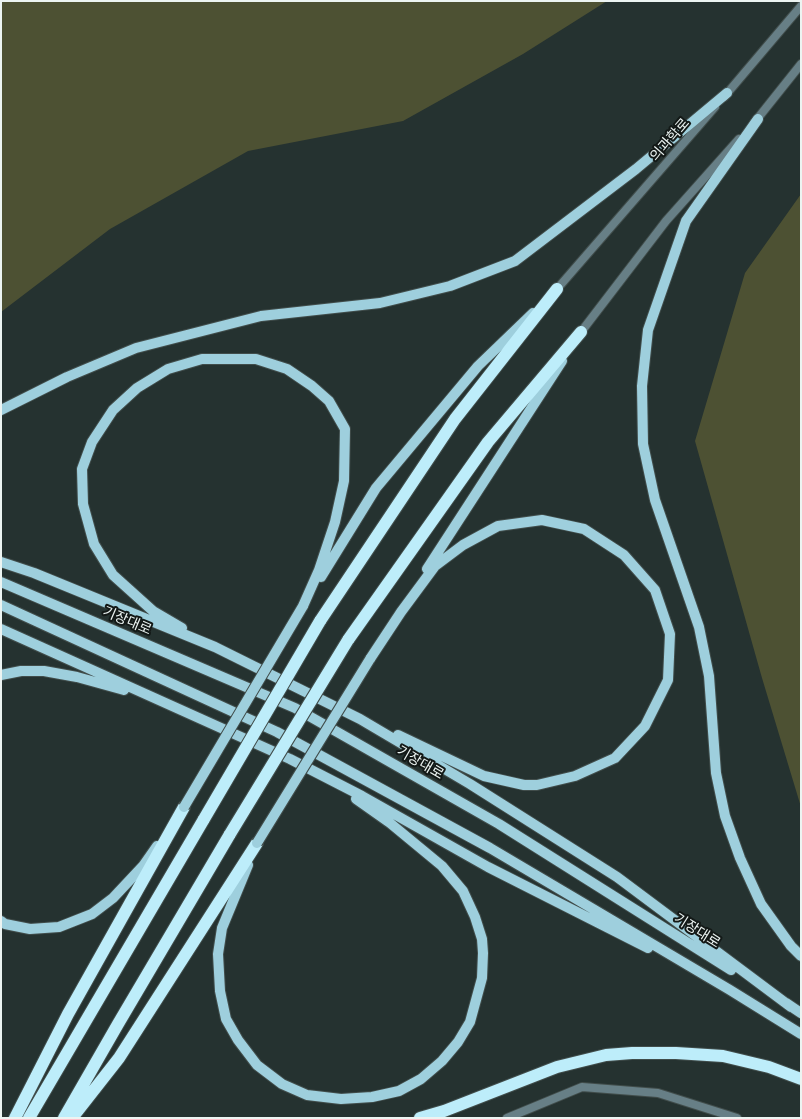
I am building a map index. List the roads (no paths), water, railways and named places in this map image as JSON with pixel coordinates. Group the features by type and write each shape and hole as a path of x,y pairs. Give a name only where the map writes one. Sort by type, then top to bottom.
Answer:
{"highway":[{"path":"29,1118 320,621 455,419 557,289"},
{"path":"64,1118 230,834 348,640 488,442 581,332"},
{"path":"15,1118 68,1014 184,807"},
{"path":"72,1118 119,1058 257,842"},
{"path":"420,1118 444,1111 557,1067 606,1055 632,1053 676,1053 723,1056 769,1067 801,1079"}],"main road":[{"path":"1,410 67,377 136,348 261,316 380,303 450,286 515,261 636,169 727,93"},
{"path":"758,119 686,221 648,330 642,386 643,444 655,500 699,627 709,676 716,772 725,816 740,858 761,904 791,946 801,956"},
{"path":"1,922 30,929 59,927 92,914 113,898 143,866 184,807 303,606 376,488 478,366 557,289"},
{"path":"325,777 390,823 442,866 463,891 479,932 483,953 482,978 470,1022 458,1042 442,1061 421,1079 399,1091 372,1097 341,1099 306,1095 282,1084 257,1065 238,1040 226,1018 220,991 218,954 222,928 257,842 370,659 581,332"},
{"path":"303,606 319,570 335,522 344,481 345,429 329,400 287,369 256,359 202,358 168,368 137,388 113,410 92,442 82,469 83,504 94,544 113,575 153,611 215,647 360,719 416,743 484,776 524,785 537,785 575,776 616,758 645,726 668,680 670,634 655,590 624,555 584,529 542,520 498,526 463,545 435,566 401,612 370,659"},
{"path":"1,562 34,572 215,647"},
{"name":"기장대로","path":"1,582 295,708 499,824 801,1013"},
{"path":"1,605 277,732 490,848 730,990 801,1034"},
{"path":"1,628 290,759 362,796 488,867 730,990"},
{"path":"1,675 28,671 44,671 64,674 160,700"},
{"path":"360,719 470,784 617,877 791,1007"}],"street":[{"name":"의과학로","path":"557,289 801,6"},
{"path":"581,332 666,221 758,119 801,64"},
{"path":"507,1118 582,1087 658,1093 737,1118"}]}
